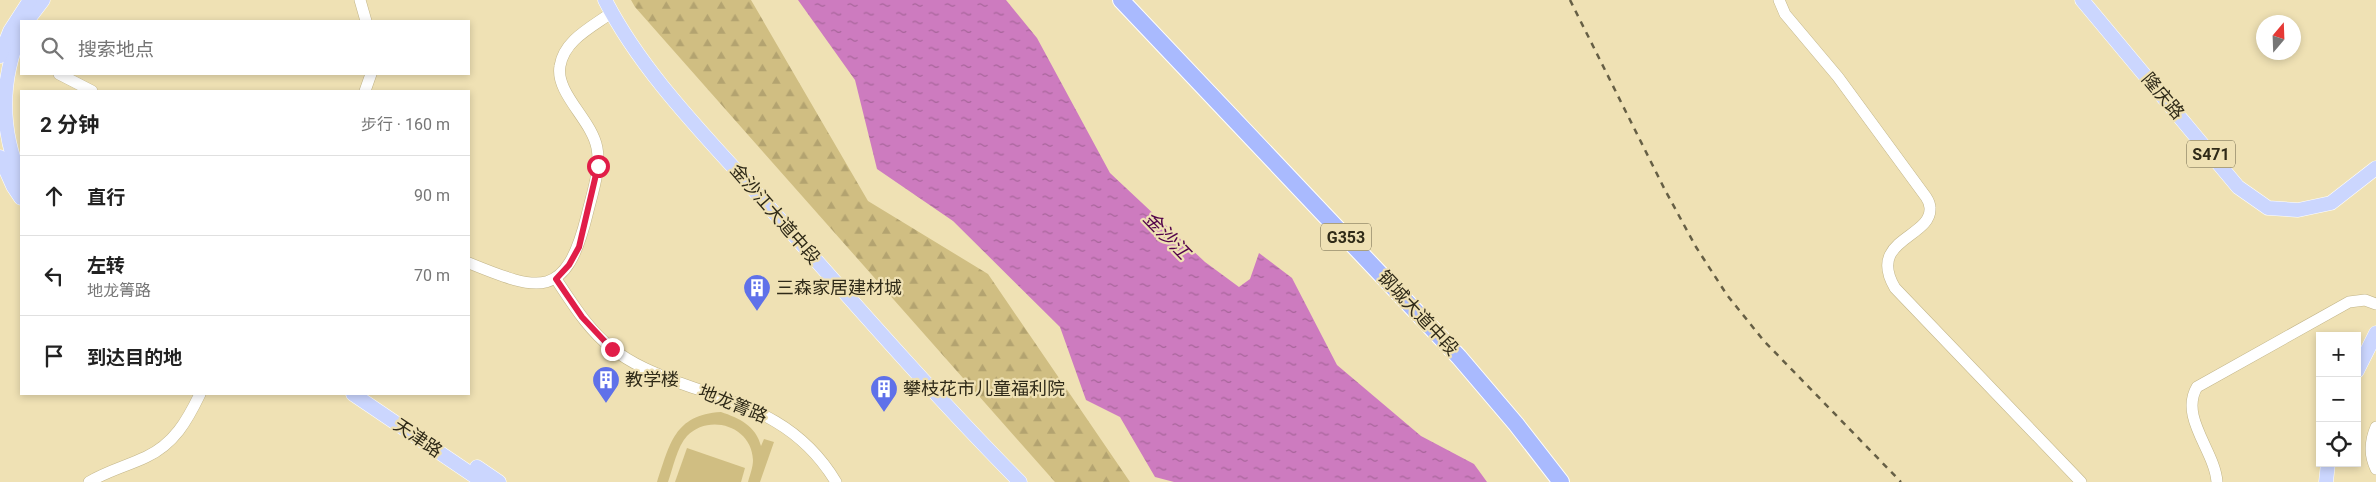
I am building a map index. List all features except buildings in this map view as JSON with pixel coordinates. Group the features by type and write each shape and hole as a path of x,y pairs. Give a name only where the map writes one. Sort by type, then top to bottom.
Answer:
{"highway":[{"name":"钢城大道中段","path":"1121,0 1459,357 1516,424 1561,482"}],"main road":[{"path":"20,176 9,150 3,119 3,90 17,18 30,0"},
{"path":"28,20 43,0"},
{"name":"隆庆路","path":"2082,0 2238,187 2268,208 2298,210 2331,203 2376,168"},
{"name":"金沙江大道中段","path":"608,6 646,64 690,118 897,353 1020,482"},
{"path":"10,51 20,34"},
{"path":"0,157 13,186 20,196"},
{"path":"2361,364 2376,334"},
{"name":"天津路","path":"354,395 483,482"},
{"path":"371,395 499,482"}],"street":[{"path":"360,0 366,20"},
{"path":"1779,0 1785,14 1838,77 1926,197 1930,210 1926,221 1897,246 1887,261 1887,275 1895,288 2080,482"},
{"path":"470,263 510,280 536,284 556,279 569,265 579,247 598,166 597,148 592,132 568,96 562,82 560,68 563,54 573,40 608,6"},
{"path":"61,75 90,90"},
{"path":"365,90 371,75"},
{"name":"地龙箐路","path":"556,279 582,317 612,349 651,372 756,410 792,431 824,462 836,482"},
{"path":"2217,482 2216,471 2205,447 2191,406 2192,396 2197,387 2349,302 2365,300 2376,304"},
{"path":"89,482 100,475 147,456 167,444 182,428 199,395"},
{"path":"2376,427 2370,447 2372,461 2376,469"}],"green space":[{"path":"631,0 751,0 868,201 988,274 1130,482 1055,482 635,7"},
{"path":"721,412 734,417 751,428 759,439 761,446 764,439 774,442 760,482 748,482 753,460 751,448 745,439 737,431 728,427 706,425 696,429 687,436 678,452 668,482 657,482 671,444 676,434 684,425 705,414"},
{"path":"687,448 745,468 741,482 675,482"}],"water":[{"name":"金沙江","path":"798,0 1006,0 1037,38 1110,173 1205,262 1239,287 1250,279 1259,253 1292,278 1337,365 1421,436 1474,464 1487,482 1174,482 1155,477 1120,417 1086,400 1060,327 953,221 877,169 855,80"}],"railway":[{"path":"1570,0 1665,190 1696,247 1727,295 1764,341 1901,482"}],"place":[{"name":"三森家居建材城","path":"757,312"},
{"name":"教学楼","path":"606,404"},
{"name":"攀枝花市儿童福利院","path":"884,413"}],"route":[{"path":"598,166 579,247 569,265 556,279 582,317 612,349"}]}
